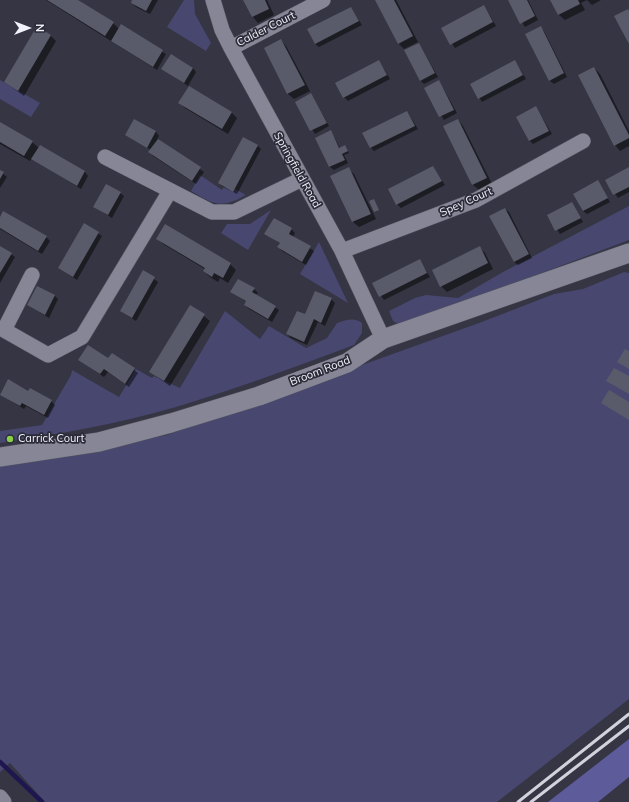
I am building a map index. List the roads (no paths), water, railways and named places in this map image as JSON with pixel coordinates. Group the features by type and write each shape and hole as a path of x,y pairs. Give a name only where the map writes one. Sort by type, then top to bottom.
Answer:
{"street":[{"name":"Springfield Road","path":"213,0 222,30 231,48 342,251 383,339"},
{"name":"Calder Court","path":"231,48 323,0"},
{"name":"Spey Court","path":"342,251 476,200 583,141"},
{"path":"105,158 212,212 234,212 302,179"},
{"path":"32,275 4,330 48,356 82,337 170,191"},
{"name":"Broom Road","path":"0,457 99,442 170,423 259,396 347,363 383,339 629,253"},
{"path":"0,797 4,802"}],"waterway":[{"path":"0,762 42,802"}],"railway":[{"path":"518,802 629,714"},
{"path":"531,802 629,726"}],"place":[{"name":"Carrick Court","path":"10,439"}]}
